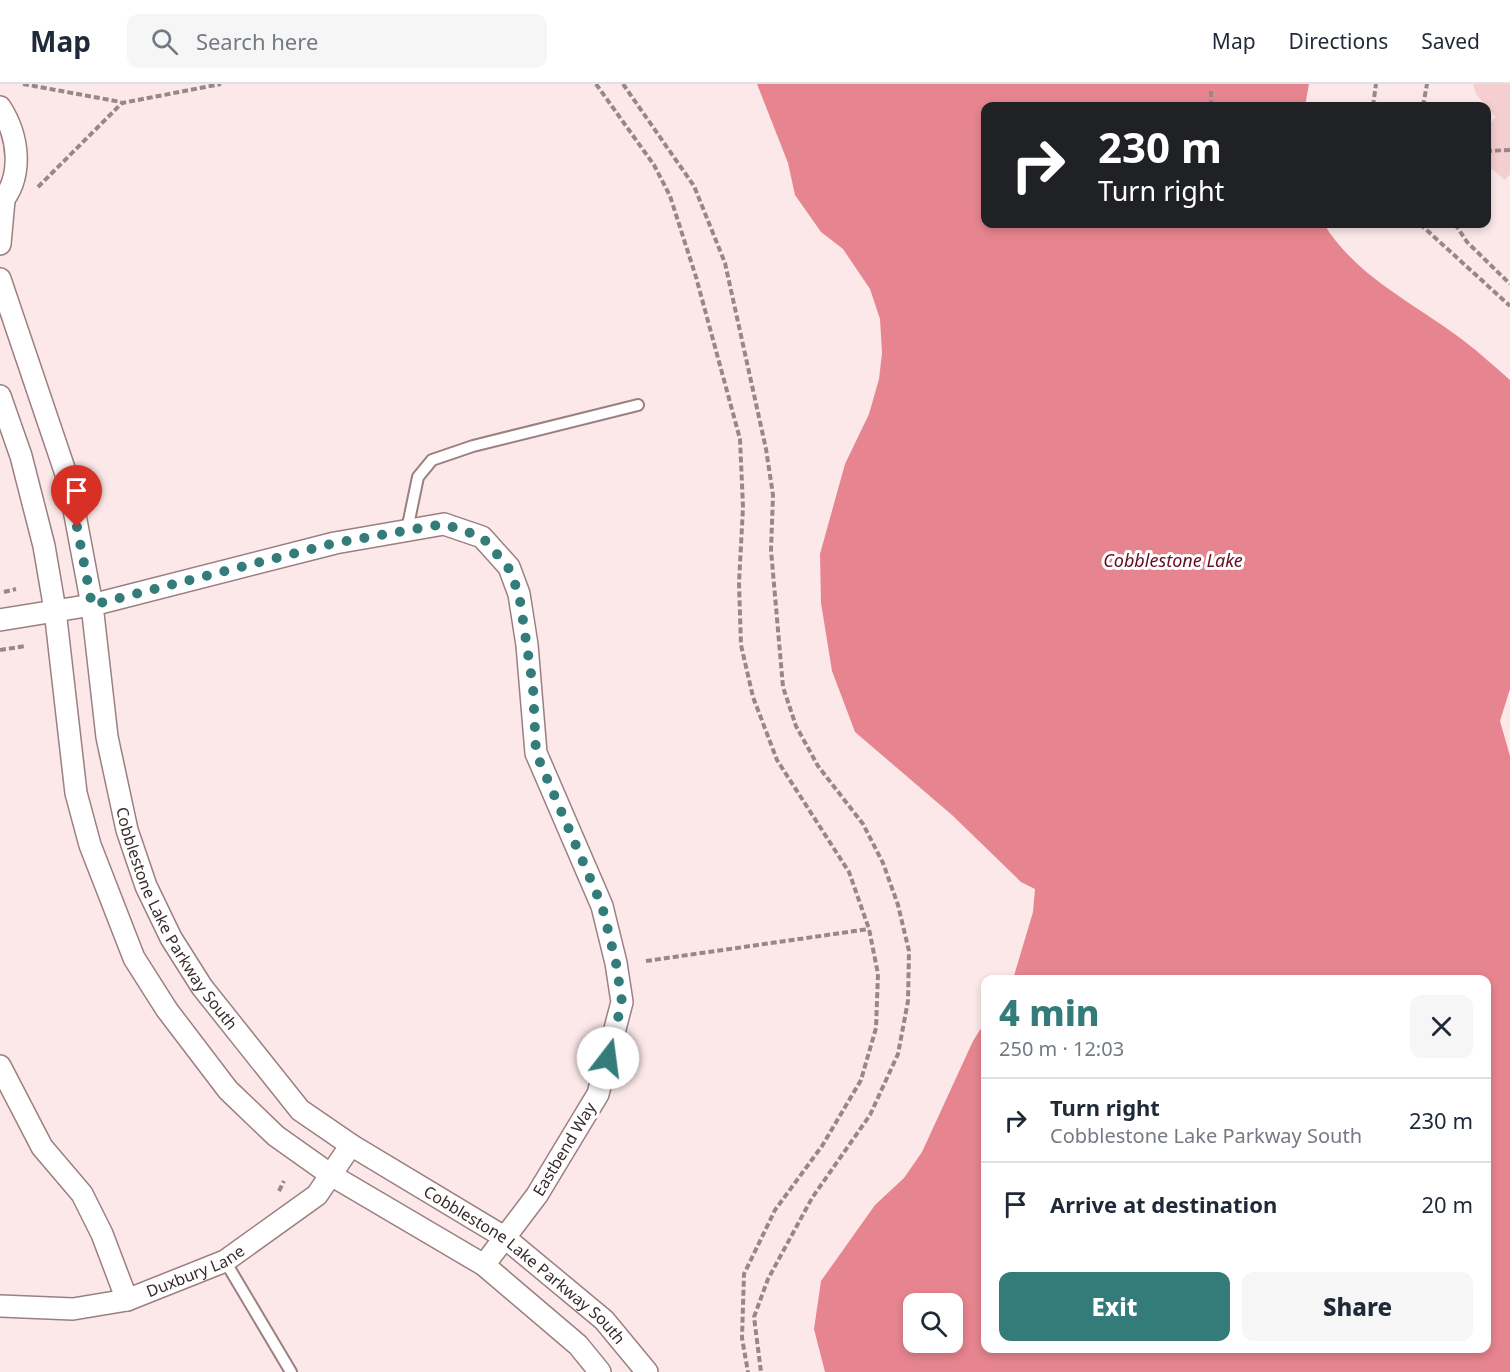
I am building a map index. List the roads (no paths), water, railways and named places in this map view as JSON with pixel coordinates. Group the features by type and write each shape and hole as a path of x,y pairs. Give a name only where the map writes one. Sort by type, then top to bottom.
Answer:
{"street":[{"path":"0,107 15,139 17,160 13,181 2,202 0,244"},
{"name":"Cobblestone Lake Parkway South","path":"0,279 69,483 92,605 107,737 127,830 146,886 171,938 202,987 300,1110 351,1145 504,1237 604,1320 646,1372"},
{"name":"Cobblestone Lake Parkway South","path":"0,396 21,456 44,546 55,610 76,793 90,845 134,958 167,1010 228,1090 276,1136 331,1175 484,1265 578,1345 600,1372"},
{"name":"Eastbend Way","path":"0,620 92,605 335,543 444,524 482,537 508,567 519,594 528,645 536,753 602,906 616,963 622,1002 598,1094 537,1195 484,1265"},
{"path":"0,1066 42,1147 82,1194 102,1234 127,1300"},
{"name":"Duxbury Lane","path":"0,1306 72,1310 127,1300 225,1261 317,1195 351,1145"}],"lane":[{"path":"407,530 418,477 432,460 474,446 638,405"},
{"path":"225,1261 291,1372"}],"water":[{"name":"Cobblestone Lake","path":"757,84 1309,84 1306,102 981,102 981,228 1327,228 1337,243 1370,275 1464,341 1510,380 1510,689 1500,721 1510,756 1510,1372 825,1372 814,1329 821,1281 875,1205 904,1178 922,1152 981,1028 981,1353 1491,1353 1491,975 1014,975 1033,912 1035,889 1021,882 952,815 855,732 832,671 821,603 820,554 845,464 869,414 879,379 882,353 880,319 870,289 843,249 821,232 795,195 788,163"}]}
